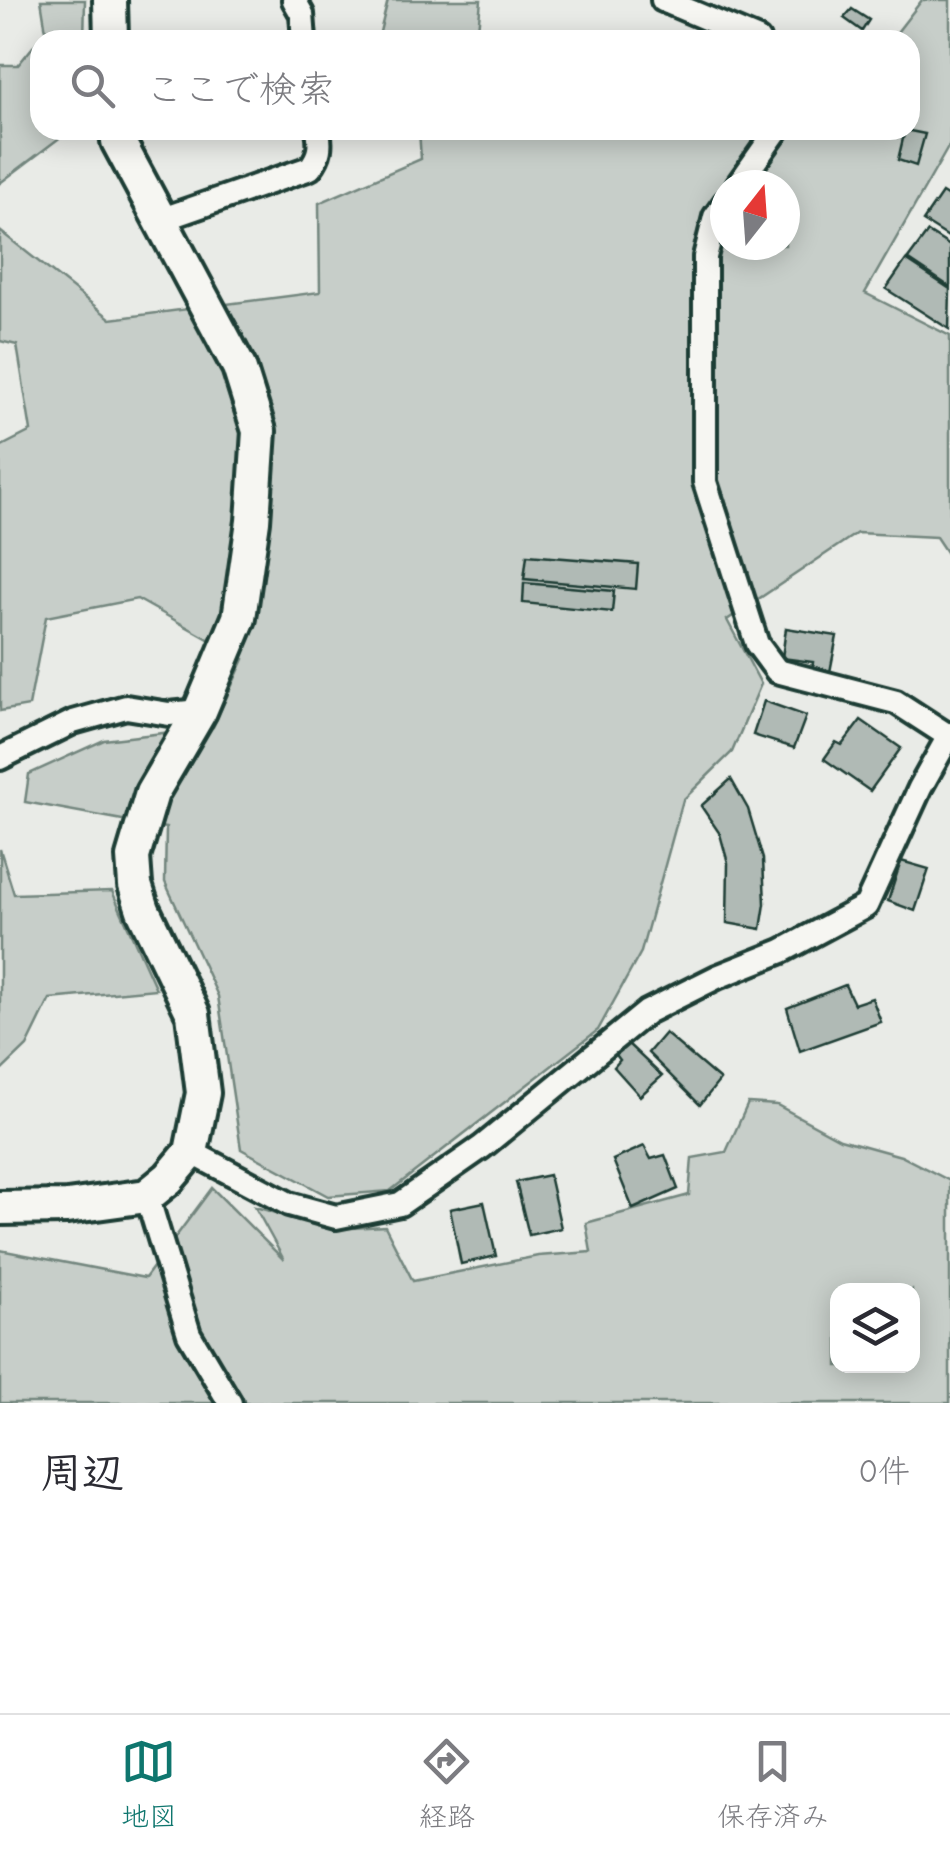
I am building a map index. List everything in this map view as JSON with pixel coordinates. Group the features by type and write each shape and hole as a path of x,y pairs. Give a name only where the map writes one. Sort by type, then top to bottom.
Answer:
{"street":[{"path":"110,0 112,30"},
{"path":"294,0 302,14 303,30"},
{"path":"663,0 734,30"},
{"path":"0,1208 66,1206 147,1196 191,1152 203,1093 194,1014 144,910 135,885 133,858 152,793 200,711 239,618 253,521 259,431 238,367 118,140"},
{"path":"160,220 310,168 318,158 320,140"},
{"path":"749,170 770,140"},
{"path":"191,1152 289,1204 336,1217 400,1204 482,1147 647,1012 717,977 782,951 866,906 920,788 950,736 896,702 777,671 757,644 705,482 705,257 710,237"},
{"path":"0,758 73,722 126,707 169,714 200,711"},
{"path":"147,1196 189,1334 230,1403"}],"shaded area":[{"path":"41,0 85,0 84,30 46,30"},
{"path":"388,0 481,0 478,30 380,30"},
{"path":"922,0 950,0 950,144 865,293 950,336 950,558 936,537 857,533 727,620 761,684 732,752 683,800 641,952 598,1030 390,1191 328,1196 241,1149 218,996 165,882 166,828 25,802 29,774 104,740 213,727 244,659 137,599 46,617 29,706 0,711 0,447 31,431 17,345 0,341 0,231 111,319 320,292 319,203 421,159 420,140 920,140 920,30 899,30"},
{"path":"30,50 30,140 57,140 0,183 0,65 18,65"},
{"path":"0,849 14,894 112,891 156,989 50,999 27,1046 1,1071 0,1077"},
{"path":"748,1103 777,1105 840,1139 901,1156 950,1181 950,1403 0,1403 0,1250 145,1278 212,1188 284,1260 255,1207 334,1229 385,1226 413,1281 538,1256 591,1252 586,1223 689,1195 692,1158 726,1152"}],"building":[{"path":"852,9 869,20 861,30 844,18"},
{"path":"920,133 925,134 916,166 898,160 903,140 920,140"},
{"path":"942,193 950,198 950,238 923,221"},
{"path":"928,232 950,246 950,287 908,259"},
{"path":"906,260 950,289 949,329 886,289"},
{"path":"527,555 638,564 636,589 524,579"},
{"path":"524,583 614,591 612,612 523,603"},
{"path":"786,628 837,636 830,672 812,670 813,662 782,658"},
{"path":"764,701 806,716 794,748 753,735"},
{"path":"861,720 901,748 870,791 824,759 836,742 842,745"},
{"path":"731,779 748,809 763,859 765,904 761,929 727,923 728,863 720,834 701,806"},
{"path":"901,861 929,869 915,911 888,901"},
{"path":"845,985 854,1004 872,998 881,1022 800,1051 787,1008"},
{"path":"665,1033 720,1080 700,1105 648,1053"},
{"path":"626,1042 662,1076 640,1096 614,1067 620,1060 614,1052"},
{"path":"644,1146 651,1159 665,1155 678,1189 633,1209 613,1160"},
{"path":"549,1175 561,1228 529,1235 516,1182"},
{"path":"484,1202 496,1256 461,1264 450,1209"}]}
